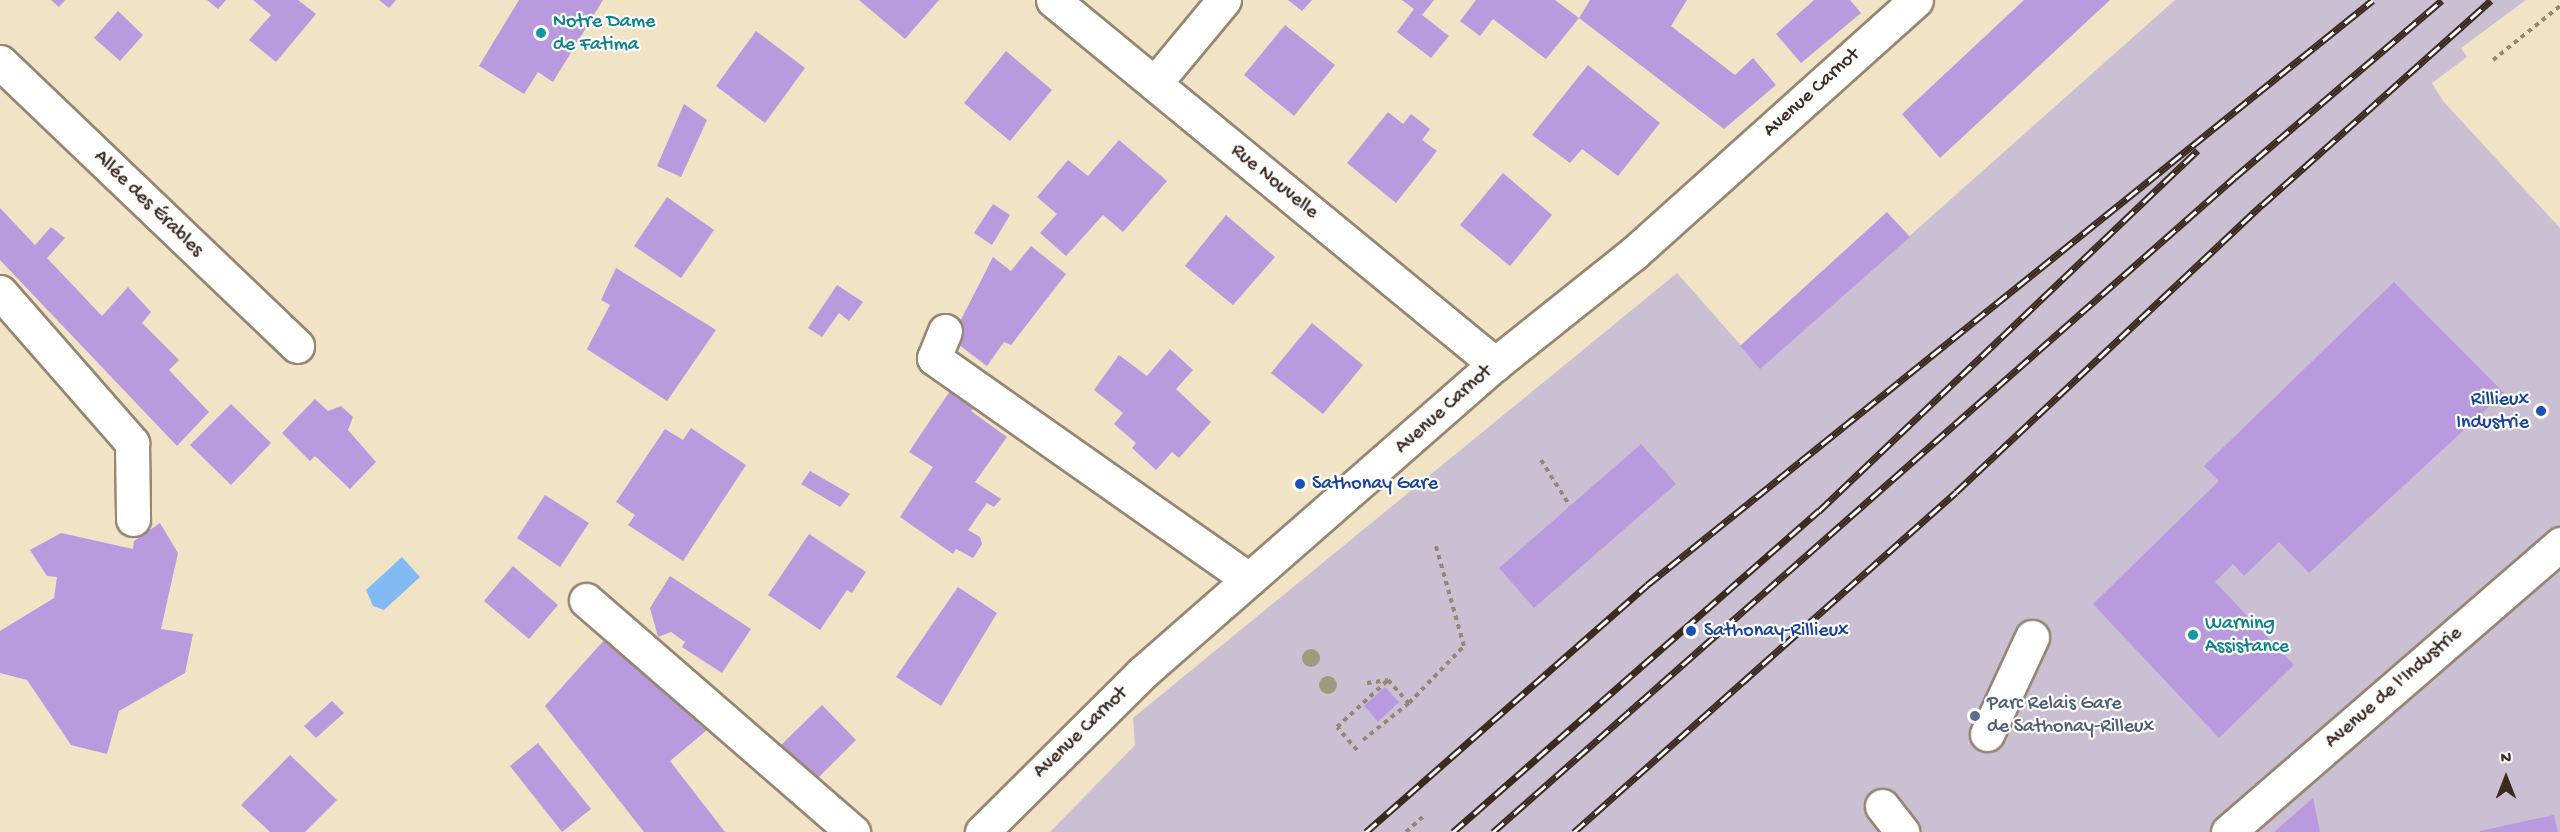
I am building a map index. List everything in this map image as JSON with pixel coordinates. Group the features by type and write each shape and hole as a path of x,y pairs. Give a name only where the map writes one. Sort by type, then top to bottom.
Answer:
{"street":[{"name":"Rue Nouvelle","path":"1053,0 1496,364"},
{"path":"1155,83 1224,0"},
{"name":"Avenue Carnot","path":"982,832 1142,673 1496,364 1633,254 1916,0"},
{"name":"Allée des Érables","path":"0,62 297,346"},
{"path":"0,292 132,443 133,519"},
{"path":"945,331 934,358 1249,579"},
{"name":"Avenue de l'Industrie","path":"2228,832 2560,544"},
{"path":"586,600 853,832"},
{"path":"1987,734 2032,637"},
{"path":"1882,806 1902,832"}],"path":[{"path":"2493,60 2560,6"},
{"path":"1541,460 1570,506"},
{"path":"1363,740 1409,703 1464,646 1436,543"},
{"path":"1388,680 1409,703"},
{"path":"1367,683 1388,680"},
{"path":"1357,750 1337,727 1388,680"},
{"path":"1406,832 1425,815"}],"shaded area":[{"path":"2175,0 2526,0 2461,48 2467,57 2432,83 2443,101 2560,228 2560,832 1050,832 1135,745 1133,718 1677,273 1761,368"}],"water":[{"path":"402,557 420,577 384,610 373,606 366,590"}],"building":[{"path":"51,0 65,0 59,7"},
{"path":"207,0 226,0 218,9"},
{"path":"253,0 298,0 316,14 276,62 249,40 271,15"},
{"path":"379,0 396,0 389,8"},
{"name":"Notre Dame de Fatima","path":"519,0 603,0 553,82 538,72 524,94 479,66"},
{"path":"859,0 939,0 905,39"},
{"path":"1288,0 1312,0 1302,11"},
{"path":"1402,0 1434,0 1422,15 1449,36 1431,58 1397,32 1414,9"},
{"path":"1476,0 1555,0 1579,18 1546,59 1493,19 1480,36 1460,21"},
{"path":"1590,0 1687,0 1671,26 1735,75 1753,58 1776,85 1724,129 1579,18"},
{"path":"1814,0 1850,0 1861,13 1801,63 1776,34"},
{"path":"2024,0 2110,0 1940,158 1902,114"},
{"path":"118,11 143,35 120,61 94,38"},
{"path":"1285,25 1335,65 1294,116 1244,75"},
{"path":"756,31 805,68 765,123 716,86"},
{"path":"1006,51 1052,90 1010,141 964,103"},
{"path":"1588,65 1660,123 1618,176 1582,149 1570,163 1532,135"},
{"path":"684,104 707,120 681,177 657,166"},
{"path":"1388,112 1403,124 1411,114 1430,129 1422,140 1437,151 1396,203 1347,163"},
{"path":"1119,140 1167,181 1123,232 1103,215 1066,256 1040,233 1057,214 1037,197 1068,160 1088,176"},
{"path":"1503,173 1552,215 1510,266 1460,225"},
{"path":"667,197 714,230 681,278 634,246"},
{"path":"993,204 1010,215 992,245 974,233"},
{"path":"0,208 35,245 51,227 65,238 47,258 102,316 128,287 151,312 142,323 179,360 169,370 209,412 177,446 0,260"},
{"path":"1887,212 1910,237 1760,369 1740,346"},
{"path":"1226,215 1275,257 1233,305 1185,266"},
{"path":"1031,246 1066,274 1011,345 1004,342 987,366 951,339 993,257 1011,271"},
{"path":"616,268 716,330 667,401 587,349 610,305 601,300"},
{"path":"2394,282 2504,393 2309,573 2279,542 2244,576 2233,564 2215,582 2294,665 2219,738 2093,604 2219,481 2204,466"},
{"path":"837,285 863,302 849,321 839,313 822,337 808,328"},
{"path":"1312,323 1363,365 1323,414 1271,373"},
{"path":"1170,349 1193,370 1176,389 1211,422 1179,458 1172,452 1156,470 1132,448 1136,443 1114,424 1123,413 1094,390 1119,355 1147,376"},
{"path":"952,388 976,405 971,411 1007,437 975,482 1001,499 994,507 987,503 968,530 980,537 982,544 973,558 956,549 953,554 900,517 933,467 909,452"},
{"path":"315,399 328,411 341,406 353,417 348,430 376,462 350,489 315,456 310,461 282,433"},
{"path":"231,404 271,443 231,485 190,445"},
{"path":"691,428 746,465 683,561 628,525 635,515 616,502 665,429 683,440"},
{"path":"1641,444 1676,484 1534,608 1499,568"},
{"path":"810,471 850,494 840,507 801,484"},
{"path":"545,495 589,523 560,567 517,538"},
{"path":"160,523 178,553 161,629 193,634 185,673 119,711 107,754 71,745 27,680 0,673 0,631 54,598 57,577 47,576 30,550 61,533 133,549 134,541"},
{"path":"809,534 866,572 852,593 847,590 820,630 768,595"},
{"path":"513,566 558,605 529,639 484,601"},
{"path":"670,576 751,629 722,673 682,647 685,642 671,632 658,637 650,608"},
{"path":"958,587 997,613 941,706 896,677"},
{"path":"606,638 707,730 670,761 725,832 644,832 545,706"},
{"path":"1385,687 1399,702 1378,722 1364,706"},
{"path":"332,701 344,713 316,738 304,726"},
{"path":"822,705 856,740 811,785 776,750"},
{"path":"538,743 591,809 562,832 510,766"},
{"path":"290,755 337,800 305,832 270,832 241,805"},
{"path":"2313,798 2320,832 2274,832"},
{"path":"2554,815 2558,832 2480,832 2480,831"}],"railway":[{"path":"1366,832 1647,585 2373,0"},
{"path":"1493,832 2235,177 2442,0"},
{"path":"1574,832 1956,492 2262,205 2491,0"},
{"path":"1453,832 1819,511 2198,150"}],"place":[{"name":"Notre Dame de Fatima","path":"541,33"},
{"name":"Rillieux Industrie","path":"2541,411"},
{"name":"Sathonay Gare","path":"1300,484"},
{"name":"Sathonay-Rillieux","path":"1691,631"},
{"name":"Warning Assistance","path":"2193,635"},
{"name":"Parc Relais Gare de Sathonay-Rilleux","path":"1975,716"}]}
